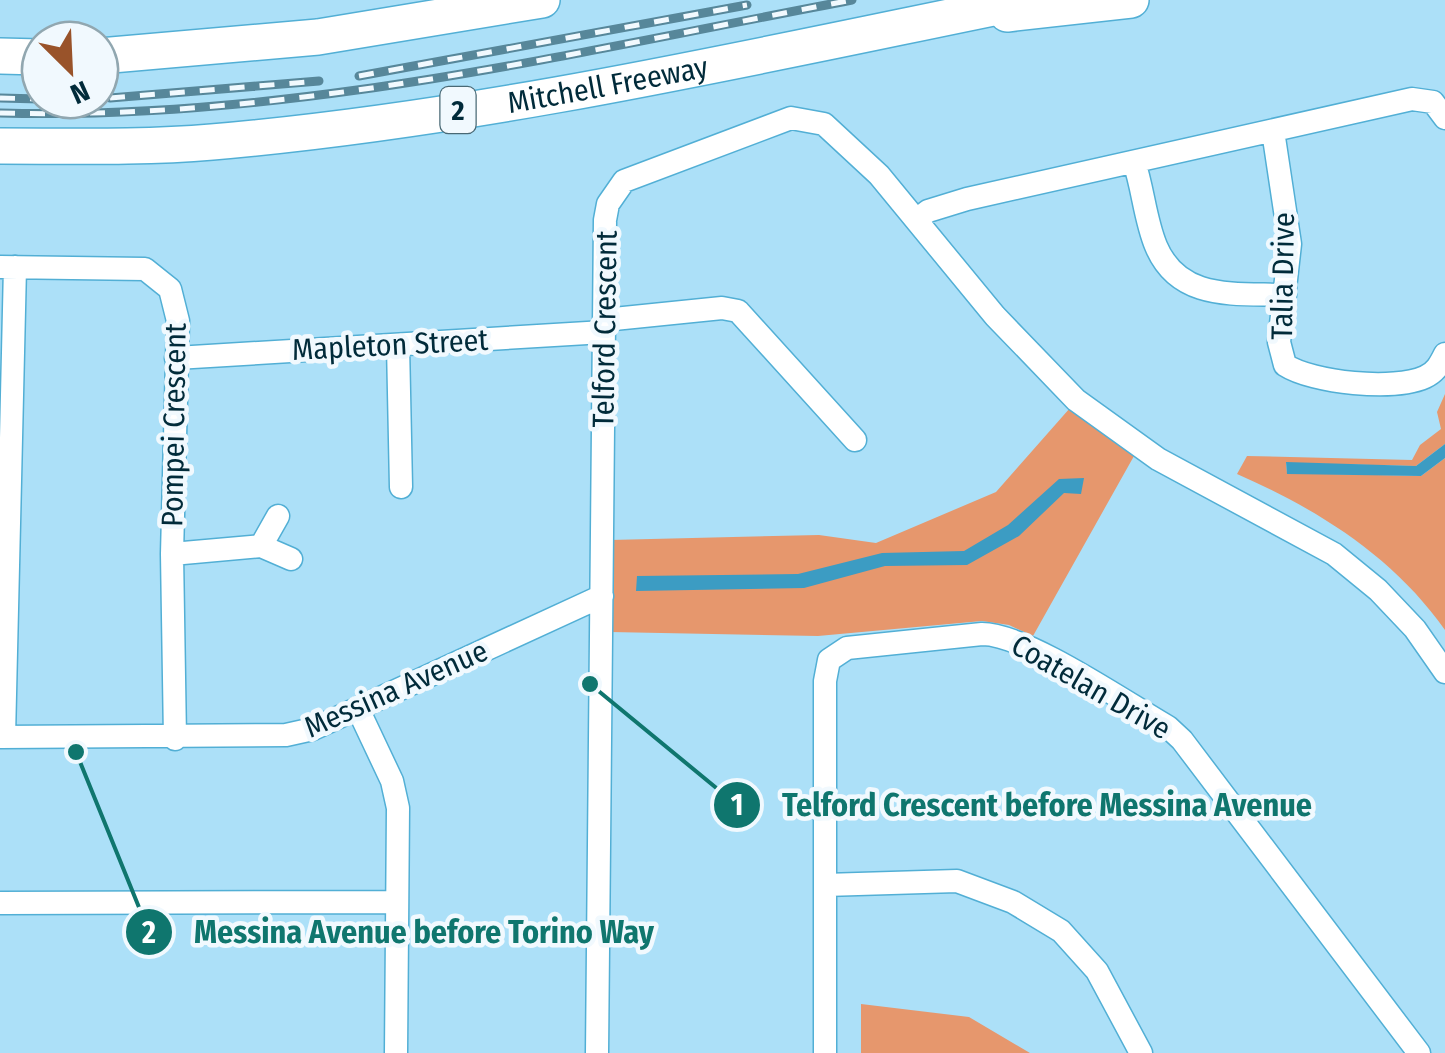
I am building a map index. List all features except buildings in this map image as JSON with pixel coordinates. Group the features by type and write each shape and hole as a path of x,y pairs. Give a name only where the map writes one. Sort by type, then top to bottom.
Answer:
{"highway":[{"path":"120,54 318,37 542,0"},
{"name":"Mitchell Freeway","path":"0,146 208,142 315,131 470,109 1032,0"},
{"path":"911,25 1130,0"}],"street":[{"path":"916,220 928,211 966,200 1412,99 1433,102 1445,118"},
{"name":"Telford Crescent","path":"597,1053 605,220 614,191 624,181 791,118 824,124 842,137 994,316 1076,400 1158,459 1334,554 1415,629 1445,672"},
{"name":"Talia Drive","path":"1272,130 1290,244 1279,342 1286,365 1303,376 1358,383 1416,380 1435,371 1445,354"},
{"path":"1134,162 1156,247 1183,283 1210,293 1285,295"},
{"path":"2,737 8,267"},
{"name":"Pompei Crescent","path":"8,267 144,269 170,289 178,321 172,554 174,739"},
{"name":"Mapleton Street","path":"176,358 398,345 604,326 722,308 738,311 855,440"},
{"path":"398,345 400,487"},
{"path":"261,546 278,516"},
{"path":"172,554 261,546 291,559"},
{"name":"Messina Avenue","path":"2,737 174,739 286,735 358,709 602,596"},
{"name":"Coatelan Drive","path":"825,885 825,680 829,660 848,648 982,634 1004,636 1168,727 1194,755 1418,1053"},
{"path":"358,709 392,782 398,808 394,902 396,1053"},
{"path":"825,1053 825,885 956,882 1012,902 1061,931 1097,972 1141,1053"},
{"path":"0,903 394,902"}],"shaded area":[{"path":"1445,394 1445,444 1416,466 1286,463 1287,473 1421,476 1445,458 1445,630 1402,579 1352,537 1237,474 1247,456 1412,460 1420,445 1441,429 1437,412"},
{"path":"1070,408 1134,456 1033,636 1009,625 982,621 818,636 610,632 610,540 819,535 876,543 996,492"},
{"path":"861,1004 969,1017 1030,1053 861,1053"}],"water":[{"path":"1445,444 1445,458 1421,476 1287,474 1286,462 1416,466"},
{"path":"1084,478 1081,494 1064,493 1019,536 967,565 885,566 804,588 636,591 637,576 798,574 882,553 964,551 1008,525 1059,479"}],"railway":[{"path":"0,113 108,113 322,95 535,61 852,0"},
{"path":"359,76 747,5"},
{"path":"120,97 319,81"},
{"path":"0,98 20,98"}],"place":[{"name":"Telford Crescent before Messina Avenue","path":"590,684"},
{"name":"Messina Avenue before Torino Way","path":"76,752"}]}
